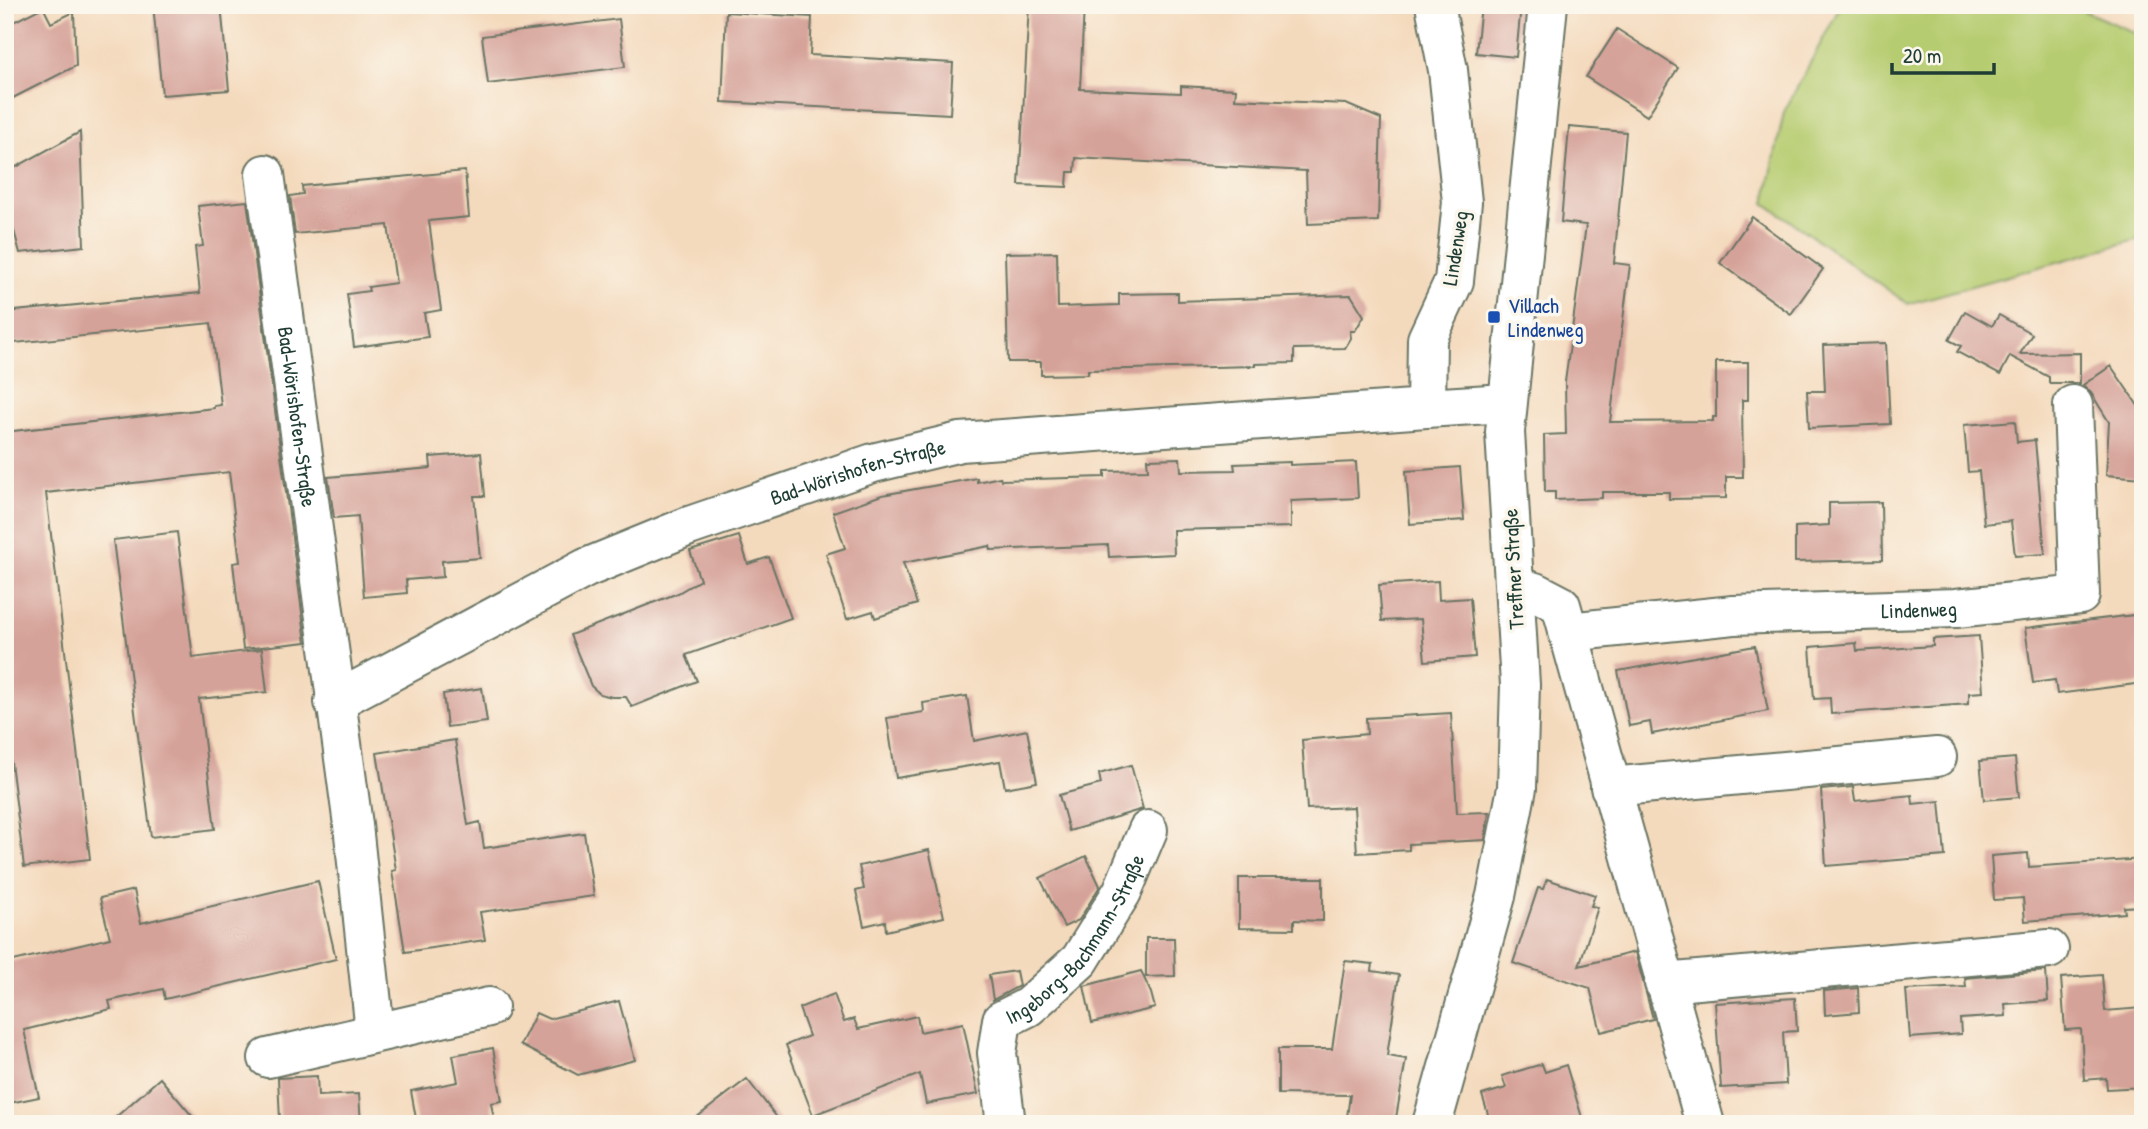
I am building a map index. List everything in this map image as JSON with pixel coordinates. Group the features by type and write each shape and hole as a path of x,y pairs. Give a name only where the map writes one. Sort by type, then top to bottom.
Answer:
{"street":[{"name":"Lindenweg","path":"1426,408 1427,339 1454,281 1462,202 1448,69 1435,5"},
{"name":"Treffner Straße","path":"1432,1124 1496,896 1517,788 1520,685 1505,432 1506,403 1547,7"},
{"name":"Bad-Wörishofen-Straße","path":"265,174 334,702 353,825 375,1032"},
{"path":"1426,408 1506,403"},
{"name":"Lindenweg","path":"1568,632 1734,615 1956,608 2080,596 2073,405"},
{"name":"Bad-Wörishofen-Straße","path":"334,702 586,568 689,526 873,463 960,442 1426,408"},
{"path":"1515,586 1538,593 1561,605 1705,1124"},
{"path":"1610,787 1937,757"},
{"name":"Ingeborg-Bachmann-Straße","path":"1006,1124 997,1053 1002,1020 1028,1007 1080,960 1122,892 1148,830"},
{"path":"1664,983 2049,949"},
{"path":"268,1058 489,1007"}],"green space":[{"path":"1841,5 2070,5 2143,36 2143,238 1908,304 1765,203 1784,112"}],"building":[{"path":"153,5 221,5 229,90 162,95"},
{"path":"1029,5 1084,5 1080,89 1181,93 1181,86 1236,89 1235,99 1346,104 1381,119 1378,221 1308,224 1306,171 1076,158 1075,172 1068,172 1067,187 1019,185"},
{"path":"1481,5 1521,5 1516,57 1476,53"},
{"path":"43,7 51,23 74,12 76,66 5,102 5,26"},
{"path":"726,12 812,17 810,55 953,63 950,114 722,102"},
{"path":"619,19 625,67 488,84 482,36"},
{"path":"1617,29 1678,68 1647,116 1586,77"},
{"path":"1569,127 1626,132 1614,263 1630,265 1610,422 1713,421 1713,417 1716,417 1716,362 1748,362 1748,400 1742,400 1743,477 1726,477 1726,498 1669,499 1669,492 1602,492 1602,498 1555,500 1555,492 1545,492 1544,435 1566,434 1565,382 1586,225 1561,222"},
{"path":"80,132 84,246 20,253 5,197 5,173"},
{"path":"465,171 469,217 429,221 441,310 424,313 428,337 354,347 347,294 369,291 368,287 396,283 388,225 295,234 290,196 303,194 302,186"},
{"path":"247,201 306,642 243,649 233,563 240,562 229,472 46,493 90,859 24,867 5,714 5,432 214,408 221,405 211,323 5,344 5,312 200,293 195,247 203,246 198,206"},
{"path":"1752,217 1823,269 1791,314 1720,263"},
{"path":"1057,252 1058,307 1119,305 1119,294 1178,293 1178,301 1351,295 1364,316 1355,331 1350,331 1351,338 1345,348 1294,349 1294,363 1088,370 1088,374 1041,375 1041,362 1008,362 1005,253"},
{"path":"1965,311 1992,326 1999,315 2032,334 2020,354 2080,353 2080,383 2049,383 2049,377 2010,356 2000,375 1957,352 1961,346 1949,340"},
{"path":"1886,343 1890,424 1809,428 1807,391 1825,391 1823,345"},
{"path":"2111,366 2143,413 2143,478 2106,475 2109,422 2083,385"},
{"path":"2015,421 2017,442 2035,440 2045,554 2015,556 2011,521 1984,524 1979,471 1968,472 1964,425"},
{"path":"481,453 485,496 474,496 480,558 442,561 443,577 406,580 407,593 364,597 358,516 334,518 328,477 431,468 430,457"},
{"path":"1180,458 1181,471 1235,470 1234,464 1356,462 1358,498 1291,501 1291,527 1173,530 1174,554 1109,557 1108,545 991,550 990,546 903,563 917,604 875,618 873,611 847,619 826,554 845,548 833,512 882,495 977,478 977,482 1000,477 1001,480 1105,477 1105,471 1148,470 1147,459"},
{"path":"1460,467 1464,520 1410,524 1406,471"},
{"path":"1881,502 1882,560 1795,562 1795,527 1829,525 1829,503"},
{"path":"177,532 193,658 262,649 267,692 199,699 215,829 151,837 113,540"},
{"path":"739,536 748,564 769,557 791,618 686,655 697,681 632,707 626,697 600,694 591,686 570,635 678,593 700,580 690,551"},
{"path":"1438,581 1439,600 1470,598 1475,657 1425,661 1421,619 1382,621 1379,585"},
{"path":"2143,614 2143,683 2057,694 2055,680 2033,683 2025,628"},
{"path":"1979,636 1983,692 1969,693 1969,704 1831,714 1830,698 1814,699 1810,647 1856,643 1857,651 1933,646 1933,639"},
{"path":"1755,646 1768,711 1652,734 1650,722 1629,726 1618,671"},
{"path":"482,688 487,722 447,727 443,694"},
{"path":"967,696 974,741 1027,730 1037,782 1005,788 1000,761 896,778 887,718 924,712 923,703"},
{"path":"1451,713 1457,813 1489,812 1485,840 1409,844 1409,850 1357,853 1354,807 1307,809 1302,740 1367,734 1366,718"},
{"path":"455,740 468,825 480,822 484,848 584,833 594,896 480,912 485,940 405,952 392,871 396,870 377,753"},
{"path":"2015,758 2019,797 1984,800 1980,761"},
{"path":"1131,765 1143,809 1069,831 1059,795 1101,784 1099,774"},
{"path":"1853,787 1855,801 1912,795 1913,804 1940,801 1945,856 1826,866 1821,790"},
{"path":"929,850 944,917 886,931 885,921 864,926 856,891 864,889 859,866"},
{"path":"2028,853 2029,867 2143,859 2143,906 2124,907 2125,913 2025,921 2023,898 1994,900 1991,856"},
{"path":"1086,856 1100,886 1079,920 1064,927 1040,878"},
{"path":"1239,878 1323,878 1323,921 1294,920 1294,929 1239,928"},
{"path":"1547,879 1595,895 1591,906 1598,907 1579,966 1635,952 1653,1019 1601,1032 1590,988 1513,963 1538,888 1543,889"},
{"path":"318,881 336,959 165,999 163,989 109,1001 111,1009 24,1030 39,1097 5,1104 5,963 110,938 100,898 134,890 141,923"},
{"path":"1146,938 1174,938 1175,976 1146,977"},
{"path":"1345,961 1373,964 1372,971 1399,975 1387,1056 1406,1059 1395,1124 1346,1124 1350,1095 1278,1094 1278,1049 1332,1049"},
{"path":"1016,971 1019,986 993,1000 989,975"},
{"path":"1141,971 1155,1008 1092,1023 1084,986"},
{"path":"2046,971 2048,1001 2005,1004 2006,1016 1960,1019 1961,1034 1910,1038 1906,990 1966,987 1965,978"},
{"path":"2102,975 2105,1011 2143,1008 2143,1087 2107,1089 2106,1078 2084,1080 2081,1029 2065,1030 2061,978"},
{"path":"1858,988 1859,1012 1825,1015 1824,991"},
{"path":"834,994 844,1022 854,1019 858,1029 917,1016 920,1032 963,1023 978,1094 926,1104 920,1074 813,1115 786,1045 809,1036 799,1008"},
{"path":"1795,998 1797,1031 1783,1032 1786,1084 1721,1088 1715,1003"},
{"path":"619,1001 635,1060 578,1075 520,1045 536,1013 549,1019"},
{"path":"493,1048 502,1101 491,1103 495,1124 417,1124 411,1091 458,1082 453,1055"},
{"path":"1542,1064 1545,1072 1566,1065 1584,1124 1491,1124 1482,1095 1506,1088 1502,1076"},
{"path":"317,1076 318,1096 359,1094 361,1124 300,1124 299,1119 280,1120 278,1078"},
{"path":"160,1078 199,1124 108,1124"},
{"path":"747,1079 782,1124 688,1124"}],"place":[{"name":"Villach Lindenweg","path":"1494,317"}]}
